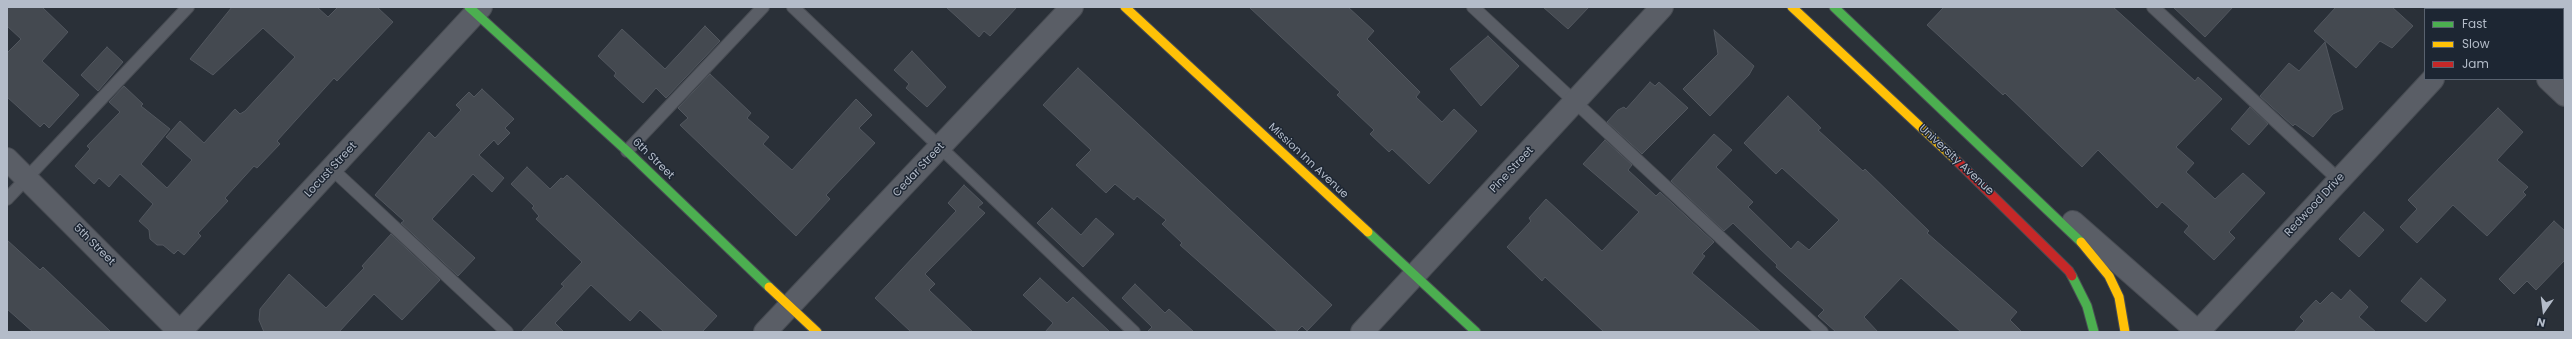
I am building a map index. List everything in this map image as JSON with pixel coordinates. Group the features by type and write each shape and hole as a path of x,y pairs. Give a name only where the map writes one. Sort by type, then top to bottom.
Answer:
{"main road":[{"name":"Mission Inn Avenue","path":"1125,7 1476,332"},
{"name":"University Avenue","path":"1792,7 1994,196 2069,271 2087,306 2094,332"},
{"path":"1834,7 2086,246 2110,276 2119,297 2125,332"},
{"name":"6th Street","path":"475,9 817,332"}],"street":[{"name":"Cedar Street","path":"766,332 1072,7"},
{"name":"Pine Street","path":"1362,332 1662,7"},
{"name":"Locust Street","path":"180,332 332,169 475,9"},
{"name":"Redwood Drive","path":"2198,332 2432,80"},
{"path":"2549,80 2565,95"},
{"name":"5th Street","path":"7,159 180,332"},
{"path":"2016,179 2041,193 2198,332"}],"lane":[{"path":"7,199 188,7"},
{"path":"627,151 763,7"},
{"path":"793,7 1134,332"},
{"path":"1473,7 1822,332"},
{"path":"2153,7 2339,180"},
{"path":"332,169 506,332"}],"building":[{"path":"7,7 42,7 68,32 42,61 79,95 49,128 44,123 40,127 7,97 7,53 21,39 7,26"},
{"path":"232,7 317,7 328,17 338,7 377,7 393,22 337,81 334,78 277,141 280,144 257,168 254,166 225,198 228,201 198,233 201,236 184,255 178,250 174,254 163,245 157,245 150,239 149,230 139,221 153,204 120,174 109,187 99,178 94,184 75,166 90,149 87,146 120,112 109,102 124,86 143,104 141,106 170,129 141,164 167,188 192,160 166,137 180,121 204,143 235,109 240,114 245,111 295,57 263,28 213,75 190,59"},
{"path":"946,7 1017,7 990,36 984,31 979,37"},
{"path":"1249,7 1348,7 1374,31 1367,39 1420,92 1416,97 1442,122 1454,109 1477,131 1429,184 1392,149 1389,152 1370,134 1374,130 1337,95 1340,92"},
{"path":"1543,7 1589,7 1568,29"},
{"path":"1944,7 2113,7 2195,81 2198,77 2222,99 2176,147 2194,163 2186,172 2215,199 2243,173 2265,193 2229,232 2235,238 2214,260 2184,232 2189,226 2162,202 2157,208 2098,150 2082,167 2005,93 2003,95 1927,25"},
{"path":"2173,7 2233,7 2205,37"},
{"path":"2336,7 2392,7 2413,26 2392,48 2380,41 2356,68 2314,31"},
{"path":"705,26 720,41 666,98 656,88 643,103 614,76 616,73 598,56 622,29 665,69"},
{"path":"1714,30 1754,66 1749,75 1710,116 1683,89 1718,54"},
{"path":"1488,36 1519,66 1481,106 1450,69"},
{"path":"2325,42 2343,109 2333,114 2313,137 2295,124 2293,126 2260,96 2289,63 2299,71"},
{"path":"107,47 123,62 98,91 81,75"},
{"path":"912,51 946,87 927,107 906,88 909,84 894,70"},
{"path":"1078,68 1332,305 1307,331 1302,326 1296,332 1278,332 1180,245 1182,243 1162,224 1166,220 1137,196 1134,200 1115,184 1106,193 1076,165 1091,150 1043,105"},
{"path":"710,74 751,113 747,118 769,137 763,144 792,170 856,99 872,115 859,128 875,143 826,195 830,199 796,236 680,125 688,118 678,108"},
{"path":"1650,82 1655,86 1659,82 1688,108 1642,154 1607,122 1618,110 1624,107 1626,109"},
{"path":"482,89 514,119 505,128 510,133 498,145 494,140 479,155 504,178 492,192 473,174 432,219 475,258 458,276 401,223 404,221 375,195 429,132 435,138 461,110 456,105 469,92 474,97"},
{"path":"1788,96 1821,128 1818,130 1863,171 1865,169 1929,231 1927,233 2017,312 2010,320 2022,332 1961,332 1901,278 1864,317 1878,332 1836,332 1818,316 1824,310 1776,267 1777,265 1733,223 1724,231 1671,181 1714,134 1732,150 1716,167 1753,202 1748,207 1791,249 1798,241 1809,250 1839,220 1782,168 1776,174 1744,143"},
{"path":"2250,107 2268,124 2249,145 2231,129"},
{"path":"2498,108 2523,132 2497,160 2528,187 2523,192 2526,195 2487,236 2453,205 2417,243 2400,227 2417,209 2408,200"},
{"path":"1605,140 1632,165 1628,170 1656,196 1660,192 1714,242 1702,254 1705,256 1692,273 1761,332 1604,332 1545,277 1542,281 1507,247 1531,221 1529,218 1546,199 1602,251 1639,212 1583,164"},
{"path":"527,167 550,189 561,178 563,179 567,175 717,316 702,332 664,332 640,310 630,321 591,285 555,323 564,332 521,332 564,286 561,284 582,262 536,219 539,216 532,208 534,206 511,184"},
{"path":"964,185 983,203 978,207 985,213 925,274 935,284 929,290 973,332 911,332 875,298 956,211 948,203"},
{"path":"1052,208 1081,235 1096,218 1114,234 1083,267 1037,223"},
{"path":"2364,212 2384,230 2359,257 2339,239"},
{"path":"2554,221 2565,231 2565,260 2536,290 2527,281 2514,294 2499,279"},
{"path":"391,234 440,280 402,320 374,294 339,332 264,332 259,320 260,309 289,274 326,308 364,268 362,266"},
{"path":"7,240 40,270 43,267 111,332 33,332 7,309"},
{"path":"1040,278 1067,303 1073,297 1110,332 1045,332 1053,323 1023,295"},
{"path":"2421,278 2446,300 2426,322 2401,301"},
{"path":"1135,284 1165,313 1169,309 1194,332 1147,332 1152,327 1122,298"},
{"path":"2350,290 2368,307 2359,317 2376,332 2294,332 2304,321 2300,317 2316,300 2320,304 2332,292 2341,300"}],"traffic: fast":[{"path":"469,7 627,151 769,287"},
{"path":"1834,7 2081,242"},
{"path":"1368,232 1476,332"},
{"path":"2072,276 2087,306 2094,332"}],"traffic: slow":[{"path":"1125,7 1368,232"},
{"path":"1792,7 1957,161"},
{"path":"2081,242 2109,276 2119,297 2125,332"},
{"path":"769,287 817,332"}],"traffic: jam":[{"path":"1957,161 2069,271 2072,276"}]}
